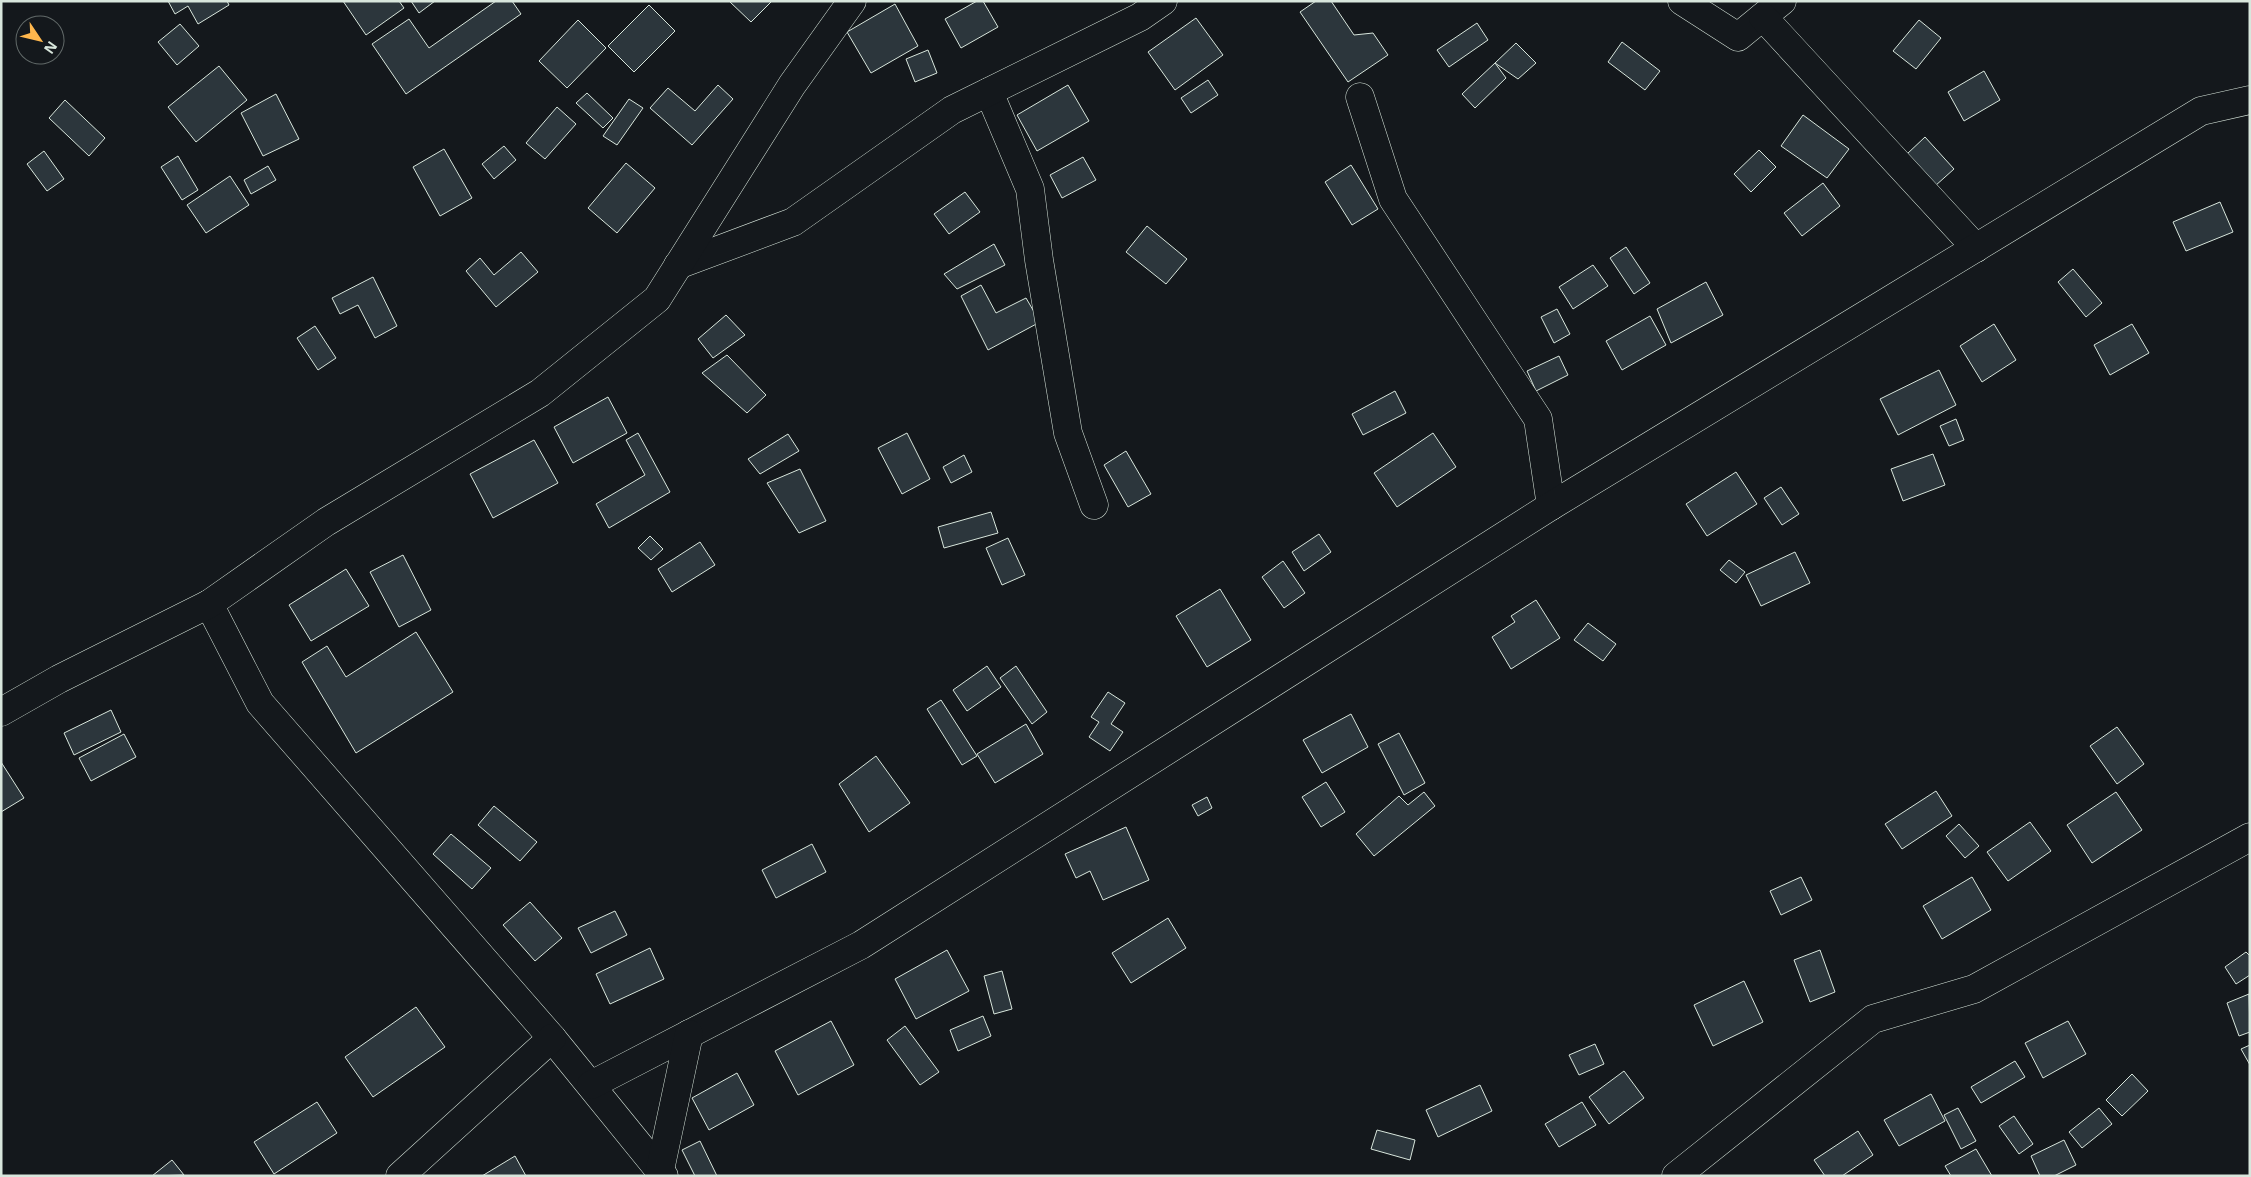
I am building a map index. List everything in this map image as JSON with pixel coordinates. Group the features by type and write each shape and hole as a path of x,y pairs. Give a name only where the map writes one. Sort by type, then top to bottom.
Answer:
{"street":[{"path":"1,712 59,679 210,604 326,522 540,393 657,299 792,85 852,1"},
{"path":"678,265 794,222 952,110 1140,17 1164,1"},
{"path":"1682,1 1738,37 1772,9 1976,248"},
{"path":"989,92 1030,190 1039,260 1068,433 1094,505"},
{"path":"1360,97 1394,199 1538,419 1551,506"},
{"path":"591,1085 861,945 1551,506 2201,111 2250,100"},
{"path":"210,604 260,703 552,1038 662,1173"},
{"path":"1676,1176 1873,1018 1974,989 2250,837"},
{"path":"662,1173 689,1034"},
{"path":"400,1176 552,1038"}],"building":[{"path":"168,1 227,1 229,5 198,24 188,6 175,14"},
{"path":"343,1 399,1 404,8 366,35"},
{"path":"411,1 435,1 419,13"},
{"path":"496,1 512,1 521,14 406,94 372,44 409,19 429,48"},
{"path":"729,1 772,1 751,22"},
{"path":"977,1 983,1 998,27 961,48 945,19"},
{"path":"1316,1 1331,1 1354,35 1373,33 1388,55 1348,82 1300,12"},
{"path":"895,4 918,46 871,73 847,32"},
{"path":"649,5 675,31 634,72 608,46"},
{"path":"1196,18 1223,55 1175,90 1148,52"},
{"path":"578,20 606,48 567,88 539,61"},
{"path":"1919,20 1941,38 1916,69 1893,51"},
{"path":"1477,23 1488,40 1449,67 1437,50"},
{"path":"180,24 199,46 177,65 158,42"},
{"path":"1622,42 1660,71 1645,90 1608,62"},
{"path":"1516,43 1536,63 1518,79 1495,63"},
{"path":"928,50 937,73 915,82 906,59"},
{"path":"1495,63 1506,78 1475,108 1462,94"},
{"path":"219,66 247,100 196,142 168,107"},
{"path":"1984,71 2000,100 1964,121 1948,92"},
{"path":"1208,80 1218,95 1191,113 1181,98"},
{"path":"718,85 733,99 692,145 650,108 668,88 695,111"},
{"path":"1068,85 1089,121 1037,151 1017,115"},
{"path":"587,93 613,118 603,128 576,103"},
{"path":"276,94 299,139 263,156 241,113"},
{"path":"629,99 643,108 617,145 603,136"},
{"path":"65,100 105,138 89,156 49,118"},
{"path":"557,107 576,124 545,159 526,143"},
{"path":"1803,115 1849,149 1827,178 1781,146"},
{"path":"1925,137 1954,169 1935,186 1907,154"},
{"path":"504,146 516,160 494,179 482,164"},
{"path":"444,149 472,198 440,216 413,167"},
{"path":"1759,150 1776,167 1751,192 1734,174"},
{"path":"44,151 64,179 47,191 27,164"},
{"path":"178,156 198,190 182,200 161,167"},
{"path":"1083,157 1096,180 1062,198 1050,175"},
{"path":"626,163 655,188 617,233 588,208"},
{"path":"1351,165 1378,209 1352,225 1325,182"},
{"path":"268,166 276,180 251,194 244,180"},
{"path":"230,176 249,205 206,233 187,205"},
{"path":"1823,183 1840,206 1802,236 1784,213"},
{"path":"965,192 980,212 949,234 934,214"},
{"path":"2220,202 2233,232 2186,251 2173,222"},
{"path":"1147,226 1187,259 1166,284 1126,252"},
{"path":"994,244 1005,265 957,289 944,274"},
{"path":"1626,247 1650,283 1634,294 1610,258"},
{"path":"521,252 538,272 496,307 466,271 480,258 494,275"},
{"path":"1593,265 1608,286 1573,309 1559,287"},
{"path":"2073,269 2102,303 2086,317 2058,282"},
{"path":"373,277 397,326 375,338 358,305 340,314 332,298"},
{"path":"1706,282 1723,315 1671,343 1657,309"},
{"path":"981,285 996,313 1026,298 1040,322 988,350 961,296"},
{"path":"1557,309 1570,334 1554,343 1541,317"},
{"path":"726,315 745,335 713,358 698,339"},
{"path":"1650,316 1666,345 1622,370 1606,341"},
{"path":"1994,324 2016,360 1982,382 1960,346"},
{"path":"2132,324 2149,353 2110,375 2094,345"},
{"path":"315,326 336,358 318,370 297,338"},
{"path":"727,355 766,395 747,413 702,373"},
{"path":"1559,356 1568,375 1536,391 1527,371"},
{"path":"1939,370 1956,405 1898,435 1880,399"},
{"path":"1395,391 1406,413 1363,435 1352,414"},
{"path":"608,397 627,433 573,463 554,427"},
{"path":"1956,419 1964,440 1949,446 1940,426"},
{"path":"638,433 670,492 609,528 596,504 645,475 626,440"},
{"path":"907,433 930,479 902,494 878,448"},
{"path":"1433,433 1456,467 1397,507 1374,473"},
{"path":"788,434 799,451 760,474 748,459"},
{"path":"534,440 558,483 493,518 470,474"},
{"path":"1126,451 1151,494 1128,507 1104,465"},
{"path":"1933,454 1945,485 1903,501 1891,469"},
{"path":"964,455 972,472 951,483 943,467"},
{"path":"800,469 826,521 799,533 767,483"},
{"path":"1736,472 1757,504 1707,536 1686,504"},
{"path":"1781,487 1799,514 1782,525 1764,498"},
{"path":"991,512 998,533 944,548 938,527"},
{"path":"1319,534 1331,552 1304,571 1292,552"},
{"path":"650,536 663,549 651,560 638,548"},
{"path":"1008,538 1025,575 1002,585 986,548"},
{"path":"700,542 715,565 672,592 658,569"},
{"path":"1795,552 1810,583 1761,606 1746,575"},
{"path":"403,555 431,610 399,627 370,572"},
{"path":"1729,560 1745,572 1736,583 1720,570"},
{"path":"1283,561 1305,593 1284,608 1262,577"},
{"path":"346,569 369,606 311,641 289,605"},
{"path":"1220,589 1251,640 1207,667 1176,616"},
{"path":"1536,600 1560,638 1511,669 1492,637 1515,622 1511,616"},
{"path":"1588,623 1616,644 1603,661 1574,640"},
{"path":"416,632 453,692 356,753 302,662 327,646 346,677"},
{"path":"987,666 1001,687 967,711 953,690"},
{"path":"1016,666 1047,712 1032,724 1000,678"},
{"path":"1108,692 1125,703 1111,724 1123,732 1110,751 1089,737 1099,722 1091,717"},
{"path":"941,700 977,756 962,765 927,709"},
{"path":"111,710 121,732 74,755 64,733"},
{"path":"1351,714 1368,747 1322,773 1303,740"},
{"path":"1026,724 1043,754 995,783 977,754"},
{"path":"2117,727 2144,764 2117,784 2090,746"},
{"path":"1399,733 1425,783 1404,795 1378,744"},
{"path":"124,734 136,757 91,781 79,758"},
{"path":"876,756 910,803 869,832 839,784"},
{"path":"1,762 24,798 1,812"},
{"path":"1326,782 1345,812 1321,827 1302,797"},
{"path":"1936,791 1952,816 1902,849 1885,824"},
{"path":"1424,792 1435,806 1374,856 1356,834 1399,796 1408,805"},
{"path":"2116,792 2142,830 2092,863 2067,825"},
{"path":"1207,797 1212,808 1198,816 1192,805"},
{"path":"494,806 537,842 520,861 478,825"},
{"path":"2030,822 2051,851 2008,881 1987,852"},
{"path":"1959,824 1979,846 1965,858 1946,836"},
{"path":"1126,827 1149,880 1103,900 1090,871 1076,878 1065,854"},
{"path":"451,834 491,868 472,889 433,854"},
{"path":"812,844 826,872 776,898 762,870"},
{"path":"1801,877 1812,900 1781,915 1770,891"},
{"path":"1972,877 1991,910 1942,939 1923,906"},
{"path":"530,902 562,938 535,961 503,925"},
{"path":"615,911 627,935 591,953 578,928"},
{"path":"1168,918 1186,948 1131,983 1112,953"},
{"path":"650,948 664,979 610,1004 596,974"},
{"path":"947,950 969,991 916,1019 895,979"},
{"path":"1820,950 1835,992 1810,1002 1794,960"},
{"path":"2246,952 2250,956 2250,975 2236,984 2225,967"},
{"path":"1002,971 1012,1009 994,1014 984,976"},
{"path":"1744,981 1763,1022 1713,1046 1694,1005"},
{"path":"2249,994 2250,1032 2239,1036 2227,1003"},
{"path":"416,1007 445,1047 373,1097 345,1057"},
{"path":"983,1016 991,1036 958,1051 950,1030"},
{"path":"831,1021 854,1065 798,1095 775,1051"},
{"path":"2068,1021 2086,1054 2043,1078 2025,1043"},
{"path":"905,1026 939,1072 920,1085 887,1040"},
{"path":"1595,1044 1604,1064 1579,1075 1569,1055"},
{"path":"2250,1045 2250,1065 2241,1049"},
{"path":"2015,1061 2025,1077 1981,1103 1971,1087"},
{"path":"1624,1071 1644,1098 1609,1124 1589,1097"},
{"path":"737,1073 754,1105 709,1130 692,1098"},
{"path":"2132,1074 2148,1091 2122,1116 2106,1100"},
{"path":"1480,1085 1492,1111 1438,1137 1426,1110"},
{"path":"1931,1094 1945,1121 1899,1146 1884,1120"},
{"path":"317,1102 337,1133 274,1174 254,1142"},
{"path":"1582,1102 1596,1125 1559,1147 1545,1124"},
{"path":"1958,1108 1976,1141 1961,1149 1944,1115"},
{"path":"2099,1108 2112,1124 2082,1148 2069,1132"},
{"path":"2014,1116 2033,1144 2019,1154 1999,1126"},
{"path":"1377,1130 1415,1140 1410,1160 1371,1149"},
{"path":"1858,1131 1873,1155 1842,1176 1825,1176 1814,1160"},
{"path":"2064,1140 2076,1165 2054,1176 2040,1176 2031,1156"},
{"path":"700,1141 717,1176 695,1176 682,1150"},
{"path":"1976,1149 1992,1176 1951,1176 1945,1166"},
{"path":"515,1156 526,1176 482,1176"},
{"path":"172,1160 184,1175 152,1176"}]}
